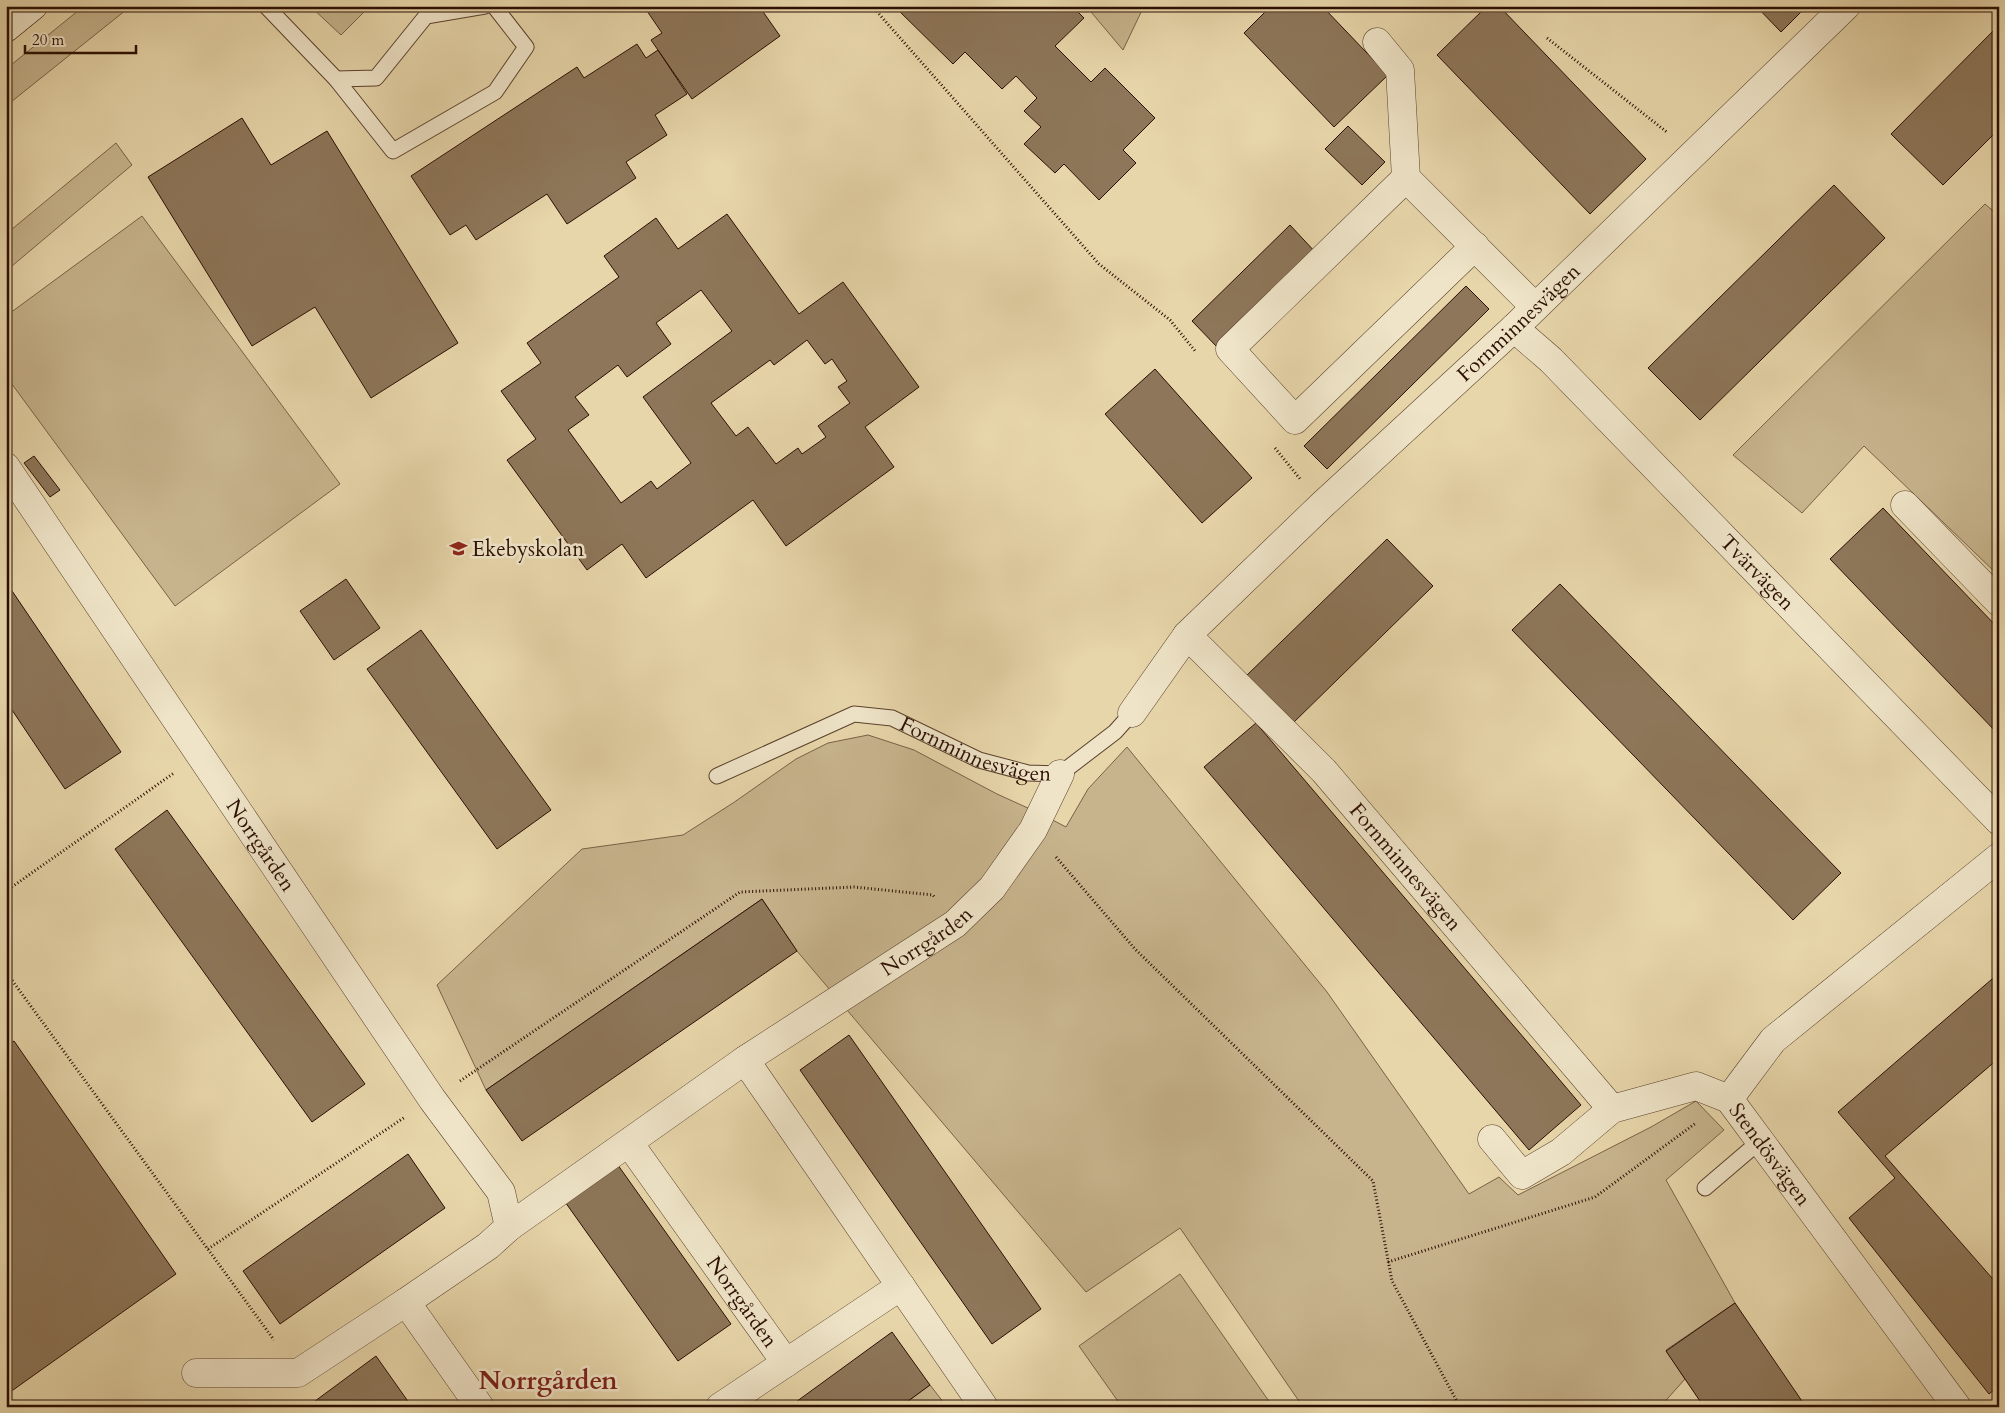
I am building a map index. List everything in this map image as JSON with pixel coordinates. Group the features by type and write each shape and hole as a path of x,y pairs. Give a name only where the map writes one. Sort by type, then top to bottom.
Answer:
{"street":[{"path":"6,28 33,6"},
{"name":"Fornminnesvägen","path":"1132,713 1187,635 1322,505 1514,328 1846,6"},
{"path":"1377,42 1400,70 1406,178 1534,307"},
{"path":"1406,178 1230,349 1295,420 1475,246"},
{"name":"Tvärvägen","path":"1514,328 1551,360 1999,821"},
{"name":"Norrgården","path":"6,467 432,1099 501,1192 509,1227"},
{"path":"1905,505 1999,602"},
{"name":"Fornminnesvägen","path":"1187,635 1324,771 1612,1109"},
{"name":"Norrgården","path":"298,1373 488,1246 509,1227 745,1060 955,924 992,888 1033,830 1060,774"},
{"name":"Stendösvägen","path":"1957,1407 1729,1099 1773,1040 1999,857"},
{"path":"745,1060 984,1407"},
{"path":"1492,1139 1522,1175 1561,1152 1612,1109 1696,1086 1729,1099"},
{"name":"Norrgården","path":"629,1143 786,1363"},
{"name":"Norrgården","path":"720,1407 901,1286"},
{"path":"406,1302 480,1407"},
{"path":"196,1373 298,1373"}],"lane":[{"path":"266,6 336,80 393,151 495,92 526,47 494,6"},
{"path":"336,80 376,78 426,16 486,6"},
{"name":"Fornminnesvägen","path":"718,776 854,714 892,718 979,760 1028,773 1060,774 1115,732 1132,713"},
{"path":"1705,1188 1760,1141"}],"path":[{"path":"872,6 1100,264 1170,320 1202,359"},
{"path":"1547,38 1694,153"},
{"path":"1271,444 1322,505"},
{"path":"6,891 201,754"},
{"path":"1033,830 1135,949 1374,1181 1392,1281 1460,1407"},
{"path":"208,1249 740,892 854,887 933,895 955,924"},
{"path":"6,972 298,1373"},
{"path":"1388,1262 1595,1197 1729,1099"}],"shaded area":[{"path":"84,6 131,6 6,106 6,69"},
{"path":"310,6 370,6 341,35"},
{"path":"1086,6 1144,6 1123,50"},
{"path":"116,143 132,165 6,271 6,234"},
{"path":"1985,204 1999,216 1999,576 1864,446 1802,513 1733,455"},
{"path":"142,216 340,484 175,606 6,376 6,316"},
{"path":"868,735 914,750 997,794 1066,827 1088,789 1127,747 1327,992 1469,1194 1499,1177 1518,1195 1651,1127 1696,1101 1724,1130 1666,1180 1735,1303 1666,1350 1685,1379 1660,1407 1303,1407 1180,1228 1086,1292 797,951 762,899 486,1090 437,985 582,849 683,835 796,759 828,743"},
{"path":"1180,1274 1273,1407 1122,1407 1079,1346"},
{"path":"930,1385 947,1407 900,1407"}],"building":[{"path":"654,6 759,6 780,36 692,99 651,40 662,33 647,11"},
{"path":"894,6 1072,6 1084,18 1055,46 1091,82 1105,68 1155,118 1123,150 1136,163 1099,200 1064,164 1055,173 1024,144 1041,127 1024,111 1037,98 1016,76 1002,89 965,52 953,64"},
{"path":"1271,6 1322,6 1388,75 1334,127 1244,33"},
{"path":"1487,6 1499,6 1646,159 1590,214 1437,55"},
{"path":"1756,6 1807,6 1781,32"},
{"path":"1999,25 1999,129 1943,185 1891,134"},
{"path":"637,44 646,58 658,50 687,94 655,115 667,135 626,162 636,178 567,224 547,194 476,240 466,225 450,235 411,176 577,67 584,78"},
{"path":"242,118 271,165 327,131 458,343 371,398 315,307 252,346 148,177"},
{"path":"1348,126 1385,162 1362,185 1325,149"},
{"path":"1834,185 1885,238 1700,420 1648,368"},
{"name":"Ekebyskolan","path":"727,214 799,314 843,282 919,387 865,427 894,467 786,546 753,500 646,578 622,544 587,570 507,460 536,439 501,391 541,363 527,343 619,277 604,256 656,218 678,249","holes":["701,290 732,331 643,397 691,463 657,489 651,481 621,503 568,430 589,415 575,397 618,365 627,377 671,344 656,323","807,340 825,364 832,359 847,381 838,387 850,403 818,426 826,437 802,454 798,448 776,464 748,427 736,436 711,403 770,360 774,365"]},
{"path":"1290,225 1317,254 1219,349 1192,321"},
{"path":"1466,286 1489,309 1327,469 1304,446"},
{"path":"1155,369 1252,478 1202,523 1105,414"},
{"path":"34,456 60,490 50,497 24,463"},
{"path":"1883,508 1999,629 1999,735 1830,559"},
{"path":"1387,539 1433,586 1291,725 1245,677"},
{"path":"346,579 380,628 334,660 300,611"},
{"path":"6,582 121,752 65,789 6,701"},
{"path":"1560,584 1841,873 1793,920 1512,630"},
{"path":"421,630 551,810 497,849 367,669"},
{"path":"1256,723 1581,1105 1529,1150 1204,767"},
{"path":"167,810 365,1084 312,1122 115,849"},
{"path":"762,899 797,951 522,1141 486,1090"},
{"path":"1999,973 1999,1058 1885,1156 1999,1286 1999,1386 1989,1394 1849,1218 1895,1178 1838,1112"},
{"path":"849,1035 1041,1309 992,1344 800,1070"},
{"path":"14,1041 176,1274 6,1395 6,1046"},
{"path":"408,1154 445,1208 280,1324 243,1271"},
{"path":"615,1161 731,1324 678,1361 563,1199"},
{"path":"1735,1303 1806,1407 1704,1407 1666,1351"},
{"path":"892,1332 930,1385 900,1407 789,1407"},
{"path":"376,1356 412,1407 307,1407"}],"place":[{"name":"Ekebyskolan","path":"458,549"}],"district":[{"name":"Norrgården","path":"548,1380"}]}
